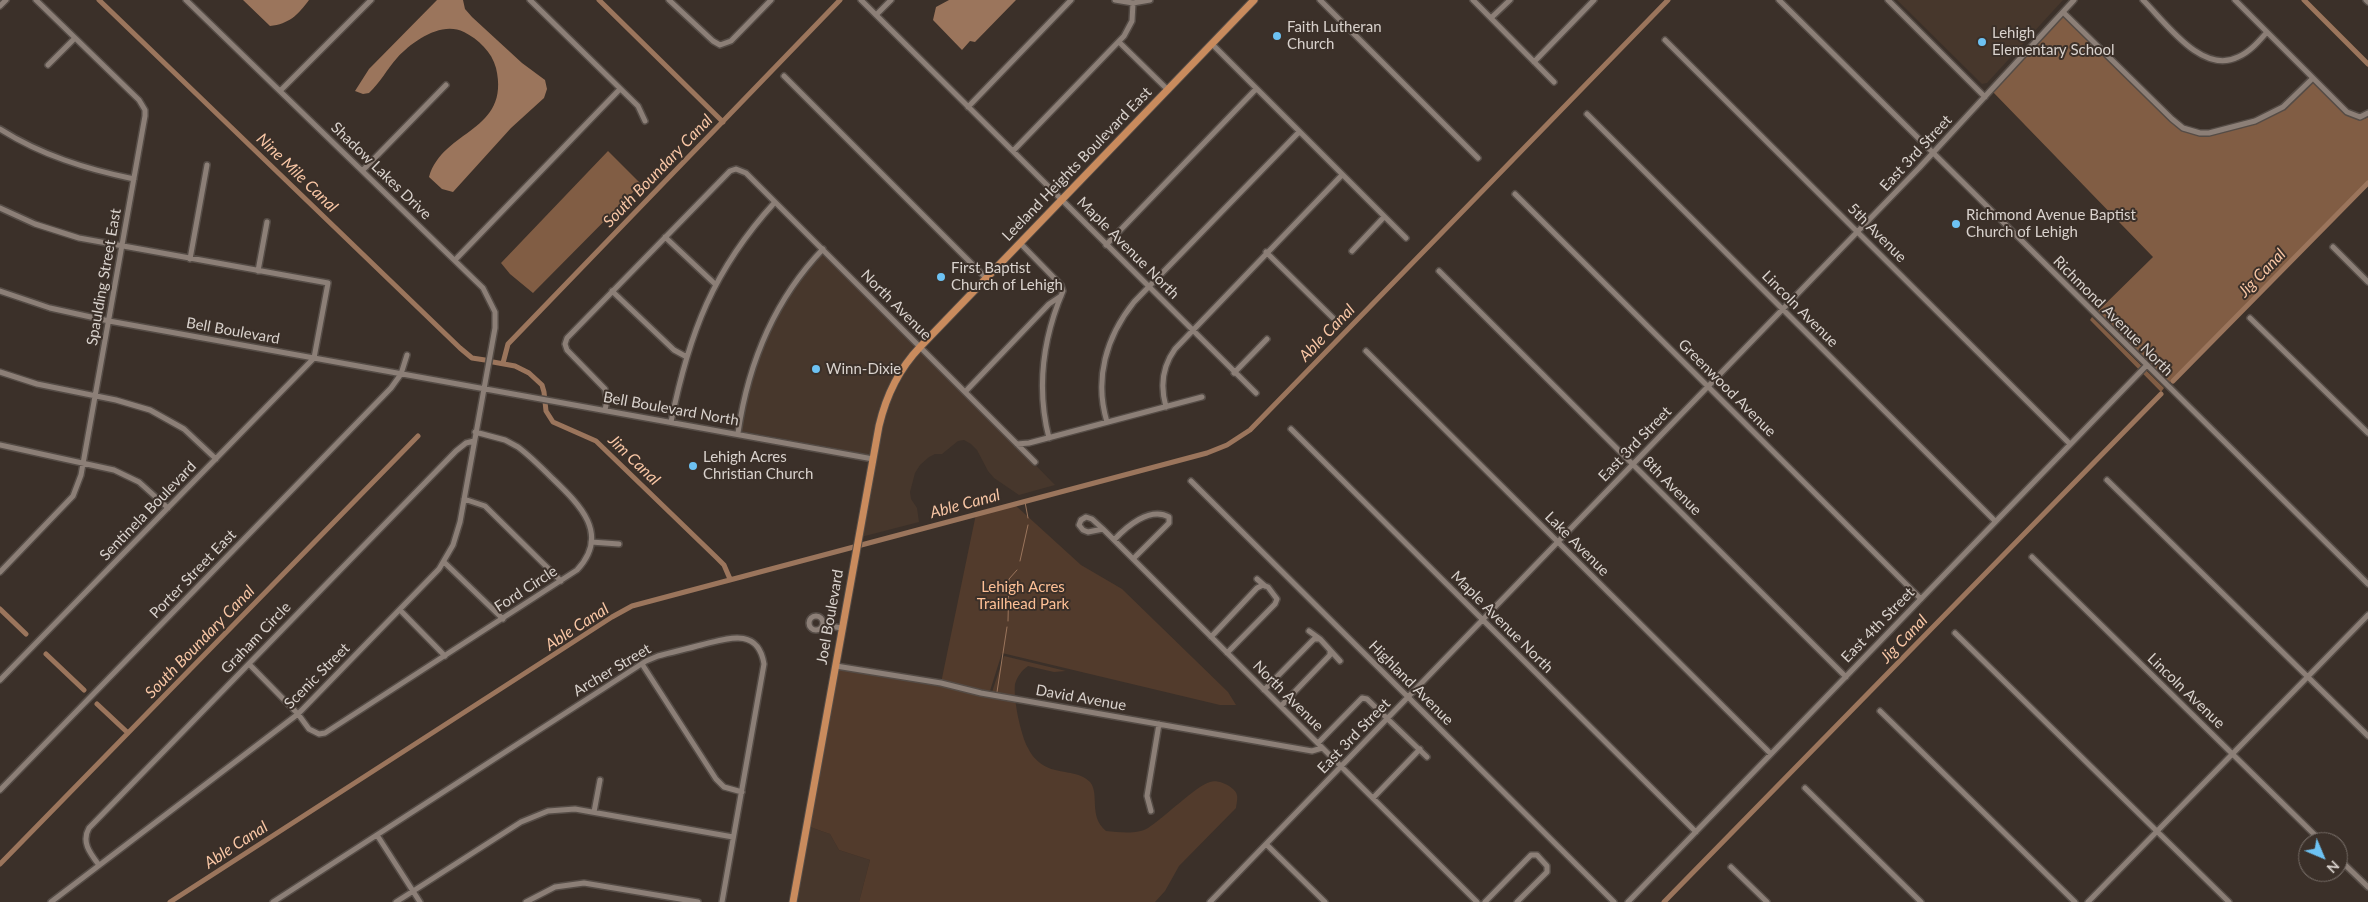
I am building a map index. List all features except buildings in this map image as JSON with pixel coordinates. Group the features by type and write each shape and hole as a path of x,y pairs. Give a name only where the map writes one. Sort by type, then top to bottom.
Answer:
{"main road":[{"name":"Leeland Heights Boulevard East","path":"920,346 1254,0"},
{"name":"Joel Boulevard","path":"794,902 881,418 892,387 920,346"}],"street":[{"path":"0,6 6,0"},
{"name":"Spaulding Street East","path":"0,572 73,496 82,475 145,116 143,105 36,0"},
{"name":"Shadow Lakes Drive","path":"186,0 483,288 495,312 495,328 484,388"},
{"path":"280,91 371,0"},
{"path":"530,0 638,106 645,121"},
{"path":"669,0 713,41 720,44 731,42 768,1"},
{"name":"Maple Avenue North","path":"861,0 1256,394"},
{"path":"876,15 891,0"},
{"path":"968,107 1071,0"},
{"path":"1114,0 1133,3 1150,0"},
{"path":"1320,0 1478,158"},
{"path":"1473,0 1554,82"},
{"path":"1491,18 1510,0"},
{"path":"1534,62 1594,0"},
{"name":"Richmond Avenue North","path":"1779,0 2146,366 2368,584"},
{"path":"1888,0 1985,97"},
{"name":"East 3rd Street","path":"1210,902 1858,232 2074,0"},
{"path":"2144,0 2196,52 2209,60 2226,62 2237,58 2248,51 2267,32"},
{"path":"2235,0 2347,112 2360,118 2368,113"},
{"path":"1013,151 1119,42 1131,26 1133,3"},
{"path":"2063,12 2176,124 2192,132 2200,133 2255,121 2276,111 2289,102 2313,78"},
{"path":"48,65 75,38"},
{"name":"5th Avenue","path":"1665,40 2070,444"},
{"path":"1119,42 1168,90"},
{"path":"1212,44 1406,238"},
{"path":"784,76 986,278"},
{"path":"363,170 446,85"},
{"path":"455,260 620,89"},
{"path":"1106,244 1256,89"},
{"name":"Lincoln Avenue","path":"1587,114 1995,521"},
{"path":"0,129 26,144 70,162 134,179"},
{"path":"1107,422 1102,388 1107,350 1122,318 1299,132"},
{"path":"190,259 207,165"},
{"name":"North Avenue","path":"665,237 730,171 736,169 746,173 1035,462"},
{"path":"1166,407 1162,384 1165,366 1175,349 1266,252 1342,175"},
{"name":"Greenwood Avenue","path":"1515,194 1921,599"},
{"path":"671,422 685,356 697,321 715,284 744,239 775,202"},
{"path":"0,208 56,232 122,247 328,283 314,358"},
{"path":"1352,250 1384,217"},
{"path":"258,271 267,222"},
{"path":"605,410 607,400 605,389 570,354 565,344 567,338 665,237 715,284"},
{"path":"1020,243 1061,285 1063,291 1047,341 1042,366 1042,400 1049,438"},
{"path":"2333,247 2368,282"},
{"path":"738,433 749,376 764,335 788,292 823,249"},
{"path":"1266,252 1333,318"},
{"name":"8th Avenue","path":"1439,271 1846,677"},
{"name":"Bell Boulevard","path":"0,291 50,308 109,321 465,385"},
{"path":"612,291 674,350 685,356"},
{"path":"965,392 1049,304 1061,296"},
{"path":"2250,318 2368,433"},
{"path":"1234,373 1267,339"},
{"name":"Lake Avenue","path":"1366,351 1771,754"},
{"path":"401,374 407,355"},
{"name":"Sentinela Boulevard","path":"0,680 314,358"},
{"name":"East 4th Street","path":"1628,902 2146,366"},
{"path":"0,372 37,384 127,402 162,415 184,430 216,459"},
{"name":"Porter Street East","path":"0,790 384,396 401,374"},
{"name":"Bell Boulevard North","path":"465,385 874,458"},
{"name":"Scenic Street","path":"51,902 298,714 400,610 444,562 457,534 484,388"},
{"path":"1018,444 1049,438 1202,397"},
{"name":"Maple Avenue North","path":"1291,429 1696,832"},
{"path":"476,432 505,440 528,455 581,507 588,521 592,542 619,544"},
{"name":"Graham Circle","path":"99,865 86,845 85,839 89,828 456,451 474,441"},
{"path":"0,445 114,470 132,478 145,487 168,508"},
{"path":"2107,480 2368,736"},
{"name":"Highland Avenue","path":"1191,481 1614,902"},
{"path":"464,499 485,506 561,581"},
{"path":"1114,540 1134,521 1158,514 1169,517 1169,522 1133,559"},
{"name":"North Avenue","path":"1103,529 1477,902"},
{"name":"Ford Circle","path":"298,714 309,729 318,734 325,733 577,570 585,561 592,542"},
{"name":"Lincoln Avenue","path":"2032,558 2312,832"},
{"path":"444,562 503,619"},
{"path":"1227,653 1275,604 1277,599 1275,594 1257,579"},
{"path":"1211,636 1257,588 1266,586"},
{"path":"400,610 445,656"},
{"path":"2088,902 2368,615"},
{"path":"823,625 842,628"},
{"path":"1309,632 1340,661"},
{"path":"1955,633 2229,902"},
{"name":"Archer Street","path":"272,902 642,664 658,656 735,637 749,640 757,647 763,658 763,670 722,902"},
{"path":"1264,690 1314,639 1318,639"},
{"path":"1281,706 1330,655 1330,652"},
{"path":"249,664 298,714"},
{"path":"642,664 716,779 724,787 742,792"},
{"name":"David Avenue","path":"836,666 942,683 981,693 1312,751 1322,748"},
{"path":"1318,743 1362,698 1367,699 1388,718 1427,757"},
{"path":"1880,711 2075,902"},
{"path":"1151,811 1147,796 1159,724"},
{"path":"1373,798 1420,749"},
{"path":"594,812 600,780"},
{"path":"1805,788 1921,902"},
{"path":"396,902 537,814 561,808 594,812 734,837"},
{"path":"377,835 420,902"},
{"path":"1266,844 1325,902"},
{"path":"1485,902 1531,855 1536,855 1547,866 1547,872 1517,902"},
{"path":"1731,867 1767,902"},
{"path":"2348,868 2368,887"},
{"path":"526,902 555,887 584,882 698,902"}],"shaded area":[{"path":"243,0 309,0 288,21 270,26"},
{"path":"437,0 463,0 465,9 472,17 522,63 545,80 547,89 544,98 511,128 453,192 442,189 429,177 437,161 447,149 485,118 494,105 498,89 496,68 484,47 474,38 455,29 446,29 428,34 411,45 393,62 369,93 363,94 355,91 369,69"},
{"path":"949,0 1016,0 975,42 970,41 962,50 933,20 936,7"},
{"name":"Lehigh Elementary School","path":"1897,0 2063,0 1987,83 1982,84"},
{"path":"2062,15 2168,120 2184,131 2203,136 2242,128 2276,113 2313,82 2355,119 2368,117 2368,184 2168,384 2096,313 2153,257 1992,91"},
{"path":"608,151 641,184 533,293 510,274 501,263"},
{"path":"820,250 918,344 896,373 871,455 736,430 752,362 763,333 778,306"},
{"path":"2092,317 2164,388 2161,392 2090,320"},
{"path":"922,349 1055,485 1019,495 994,478 977,450 971,444 964,440 958,441 942,454 935,454 929,457 920,465 915,473 910,492 911,499 917,508 919,522 861,537 882,427 889,404 909,365"},
{"path":"810,827 830,834 839,850 870,860 859,902 796,902"}],"green space":[{"name":"Lehigh Acres Trailhead Park","path":"1014,504 1081,565 1122,589 1228,692 1236,705 1220,705 1002,653 989,694 941,683 976,514"},
{"path":"1004,656 1066,671 1054,672 1028,666 1018,676 1015,691 1020,726 1025,742 1034,758 1048,768 1080,776 1090,782 1093,787 1097,819 1106,831 1133,832 1148,828 1197,789 1212,781 1229,786 1236,793 1236,808 1179,866 1165,891 1155,902 859,902 870,860 839,850 830,834 810,827 838,669 991,695"}],"waterway":[{"name":"Nine Mile Canal","path":"99,0 460,348 472,358 485,360"},
{"path":"599,0 723,122"},
{"name":"South Boundary Canal","path":"503,363 508,344 840,0"},
{"name":"Able Canal","path":"170,902 612,617 632,606 1207,453 1227,445 1250,430 1668,0"},
{"name":"Jig Canal","path":"2304,0 2368,64"},
{"name":"Jig Canal","path":"2173,381 2368,183"},
{"name":"Jim Canal","path":"493,362 515,366 529,373 542,385 546,411 553,422 596,441 724,565 730,579"},
{"name":"Jig Canal","path":"1664,902 2161,394"},
{"name":"South Boundary Canal","path":"0,864 418,436"},
{"path":"1025,502 1028,518"},
{"path":"1020,561 1028,525"},
{"path":"1008,621 1009,579 1017,570"},
{"path":"0,609 26,634"},
{"path":"997,692 1007,627"},
{"path":"46,654 84,690"},
{"path":"97,704 128,733"}],"place":[{"name":"Faith Lutheran Church","path":"1277,36"},
{"name":"Lehigh Elementary School","path":"1982,42"},
{"name":"Richmond Avenue Baptist Church of Lehigh","path":"1956,224"},
{"name":"First Baptist Church of Lehigh","path":"941,277"},
{"name":"Winn-Dixie","path":"816,369"},
{"name":"Lehigh Acres Christian Church","path":"693,466"}]}
